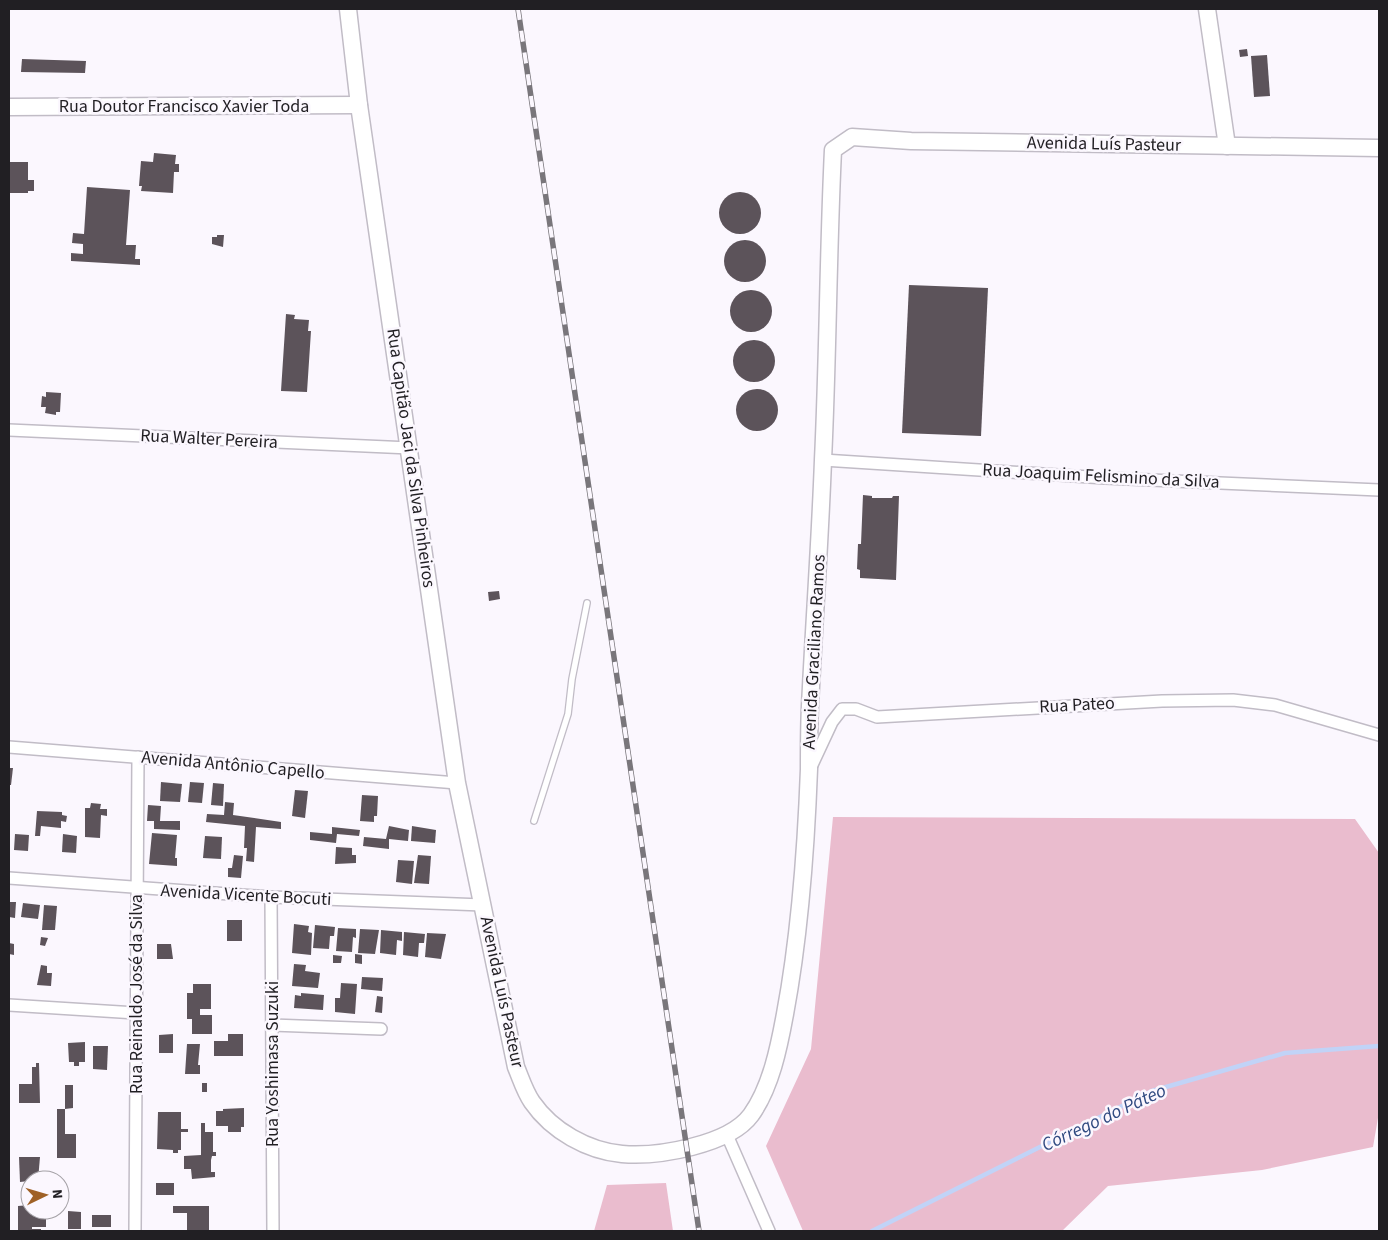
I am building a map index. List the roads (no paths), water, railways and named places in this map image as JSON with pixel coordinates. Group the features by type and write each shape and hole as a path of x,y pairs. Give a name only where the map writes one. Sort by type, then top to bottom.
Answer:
{"street":[{"name":"Rua Capitão Jaci da Silva Pinheiros","path":"348,9 359,105 457,783 483,906"},
{"path":"1207,9 1227,146"},
{"name":"Rua Doutor Francisco Xavier Toda","path":"9,107 359,105"},
{"name":"Avenida Luís Pasteur","path":"832,150 852,137 911,141 1379,148"},
{"name":"Avenida Graciliano Ramos","path":"727,1135 751,1115 760,1098 781,1037 796,955 809,771 809,710 823,460 832,150"},
{"name":"Rua Walter Pereira","path":"9,430 410,448"},
{"name":"Rua Joaquim Felismino da Silva","path":"823,460 1095,477 1379,490"},
{"name":"Rua Pateo","path":"809,771 832,722 842,709 856,709 877,717 1162,701 1233,700 1275,704 1379,735"},
{"name":"Avenida Antônio Capello","path":"9,747 457,783"},
{"name":"Rua Reinaldo José da Silva","path":"136,1231 138,758"},
{"name":"Avenida Vicente Bocuti","path":"9,878 137,889 270,897 483,906"},
{"name":"Rua Yoshimasa Suzuki","path":"270,897 273,1231"},
{"name":"Avenida Luís Pasteur","path":"483,906 516,1068 532,1102 547,1119 577,1140 617,1154 633,1155 711,1143 727,1135"},
{"path":"9,1006 136,1013"},
{"path":"272,1025 382,1028"},
{"path":"727,1135 769,1231"}],"lane":[{"path":"534,821 568,714 572,679 588,603"}],"waterway":[{"name":"Córrego do Páteo","path":"872,1231 1152,1091 1285,1053 1379,1046"}],"railway":[{"path":"518,9 699,1231"}]}
